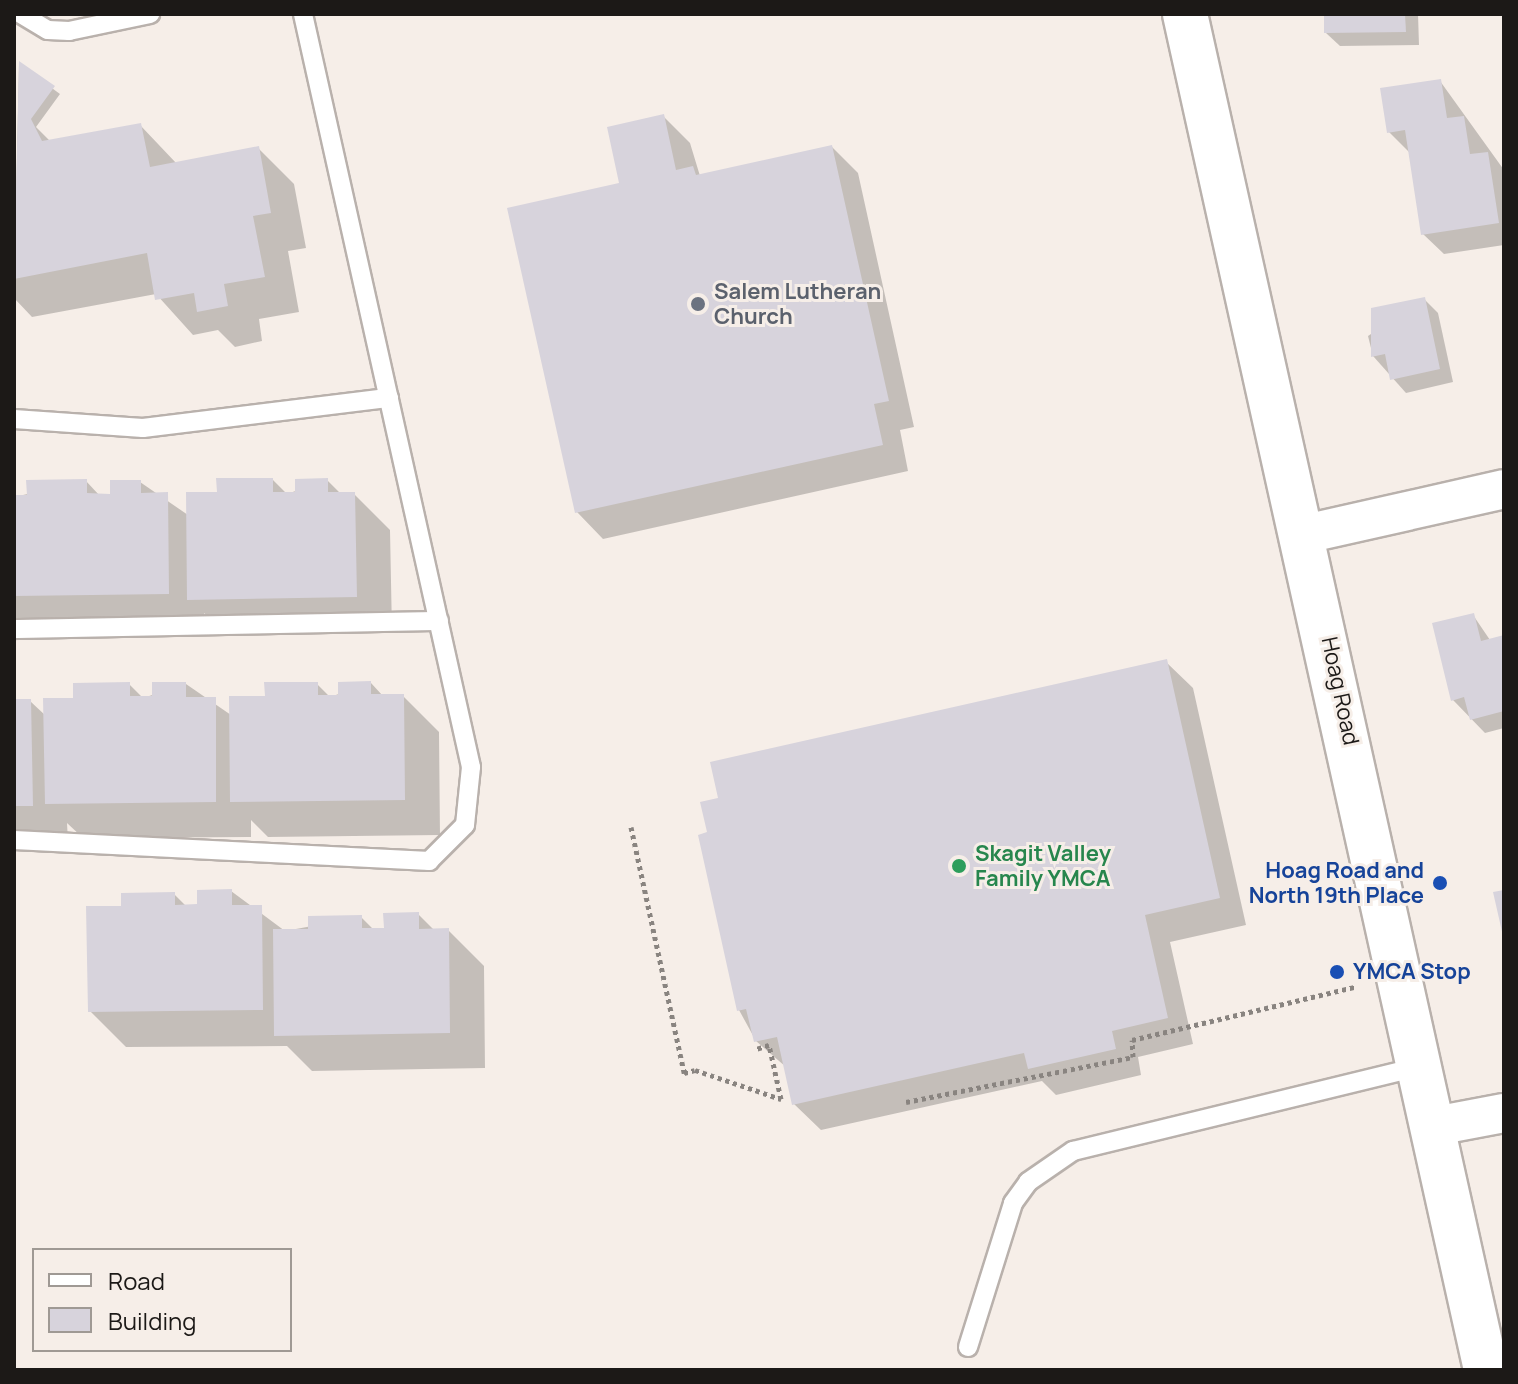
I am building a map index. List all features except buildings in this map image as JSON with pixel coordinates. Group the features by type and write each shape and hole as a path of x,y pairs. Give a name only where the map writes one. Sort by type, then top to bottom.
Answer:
{"street":[{"name":"Hoag Road","path":"1185,14 1305,534 1486,1370"},
{"path":"1305,534 1504,489"},
{"path":"1435,1126 1504,1113"}],"lane":[{"path":"21,14 48,30 69,31 150,14"},
{"path":"14,840 429,861 465,825 471,767 303,14"},
{"path":"14,419 143,428 389,398"},
{"path":"14,629 439,621"},
{"path":"968,1347 1007,1220 1028,1182 1073,1151 1422,1066"}],"path":[{"path":"631,827 684,1073 695,1070 781,1099 769,1045 756,1049"},
{"path":"906,1102 1133,1057 1132,1040 1355,987"}],"place":[{"name":"Salem Lutheran Church","path":"698,304"},
{"name":"Skagit Valley Family YMCA","path":"959,866"},
{"name":"Hoag Road and North 19th Place","path":"1440,883"},
{"name":"YMCA Stop","path":"1337,972"}]}
